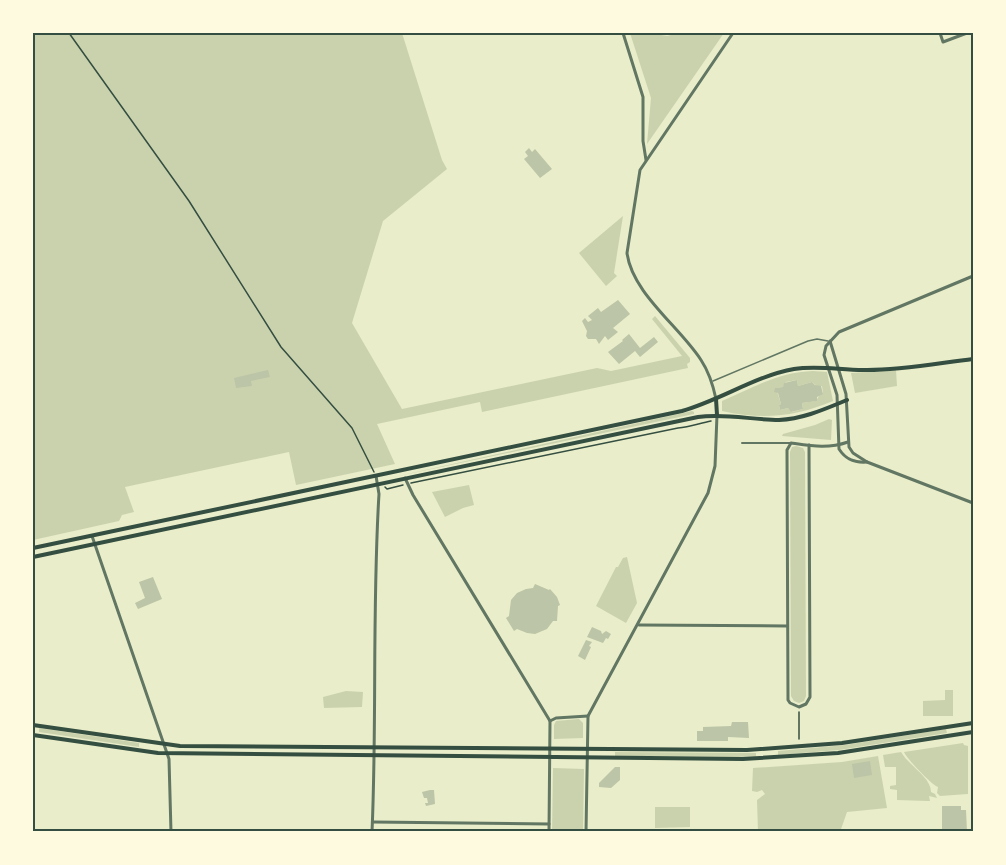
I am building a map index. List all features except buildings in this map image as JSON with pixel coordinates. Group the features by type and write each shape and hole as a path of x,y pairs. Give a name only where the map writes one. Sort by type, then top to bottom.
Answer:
{"main road":[{"path":"33,548 349,482 375,474 617,426 696,407 775,373 802,368 871,370 973,359"},
{"path":"717,399 717,415"},
{"path":"33,557 378,484 406,481 698,417 717,415 786,420 811,414 847,400"},
{"path":"696,407 698,417"},
{"path":"349,482 351,490"},
{"path":"71,540 73,549"},
{"path":"33,725 164,744 550,750 765,750 842,743 973,723"},
{"path":"33,735 167,753 774,758 838,753 973,732"},
{"path":"142,751 143,741"}],"street":[{"path":"623,33 643,97 643,141 646,160"},
{"path":"717,399 712,381 701,359 644,291 628,261 628,244 640,170 733,33"},
{"path":"940,33 943,42 967,33"},
{"path":"867,462 848,459 842,453 839,445 838,404 835,387 824,351 835,335 845,329 973,276"},
{"path":"830,341 847,400 848,442 854,453 867,462 973,504"},
{"path":"586,832 588,716 639,625 710,488 715,466 717,415"},
{"path":"742,443 791,443 827,447 848,442"},
{"path":"791,443 786,453 788,700 799,707 806,704 810,697 809,445"},
{"path":"372,832 378,484 375,474"},
{"path":"406,481 550,721 549,832"},
{"path":"92,536 170,763 171,832"},
{"path":"639,625 787,626"},
{"path":"550,721 556,718 588,716"},
{"path":"373,822 549,824"}],"lane":[{"path":"712,381 812,339 830,341"}],"path":[{"path":"69,33 189,201 280,347 352,428 375,474"},
{"path":"416,482 693,426 701,422 717,421"},
{"path":"385,488 406,481"},
{"path":"799,711 799,739"}],"green space":[{"path":"33,33 402,33 442,160 447,169 383,221 352,323 402,409 597,368 611,371 682,356 652,319 655,316 690,358 688,368 482,412 480,402 377,424 395,464 296,485 289,452 125,487 134,512 122,515 119,521 33,540"},
{"path":"630,33 667,36 679,33 724,33 647,144 651,98"},
{"path":"623,216 614,273 617,276 606,286 579,253"},
{"path":"896,370 897,386 855,393 851,373"},
{"path":"801,372 827,372 833,401 792,414 765,416 722,411 722,401 766,382","holes":["797,380 798,386 812,382 818,387 822,386 823,393 816,401 802,403 803,409 792,412 788,408 780,410 779,405 781,404 776,388 783,387 786,382"]},
{"path":"692,411 694,414 389,478"},
{"path":"832,420 831,440 782,436 783,434"},
{"path":"792,447 803,448 805,452 806,696 804,701 799,703 791,696 790,452"},
{"path":"469,485 474,505 445,517 432,492"},
{"path":"627,557 637,603 626,623 596,606 616,567 623,558"},
{"path":"945,690 953,690 953,716 923,716 923,701 945,700"},
{"path":"346,691 363,692 362,707 324,708 323,697"},
{"path":"579,719 583,723 583,738 554,739 556,721"},
{"path":"39,728 139,743 139,747 39,732"},
{"path":"946,729 947,733 839,750 778,755 778,751 845,745"},
{"path":"963,743 968,746 968,794 940,796 937,793 938,787 904,752"},
{"path":"615,752 756,753 756,757 615,756"},
{"path":"901,752 924,776 931,792 937,798 929,796 930,801 897,800 897,790 890,789 890,786 896,785 896,767 885,767 883,755"},
{"path":"878,756 887,808 847,812 840,832 820,832 812,829 758,832 757,800 765,794 762,790 752,791 753,768 842,762"},
{"path":"553,768 584,769 583,832 552,832"},
{"path":"655,807 690,807 690,827 655,828"}]}
